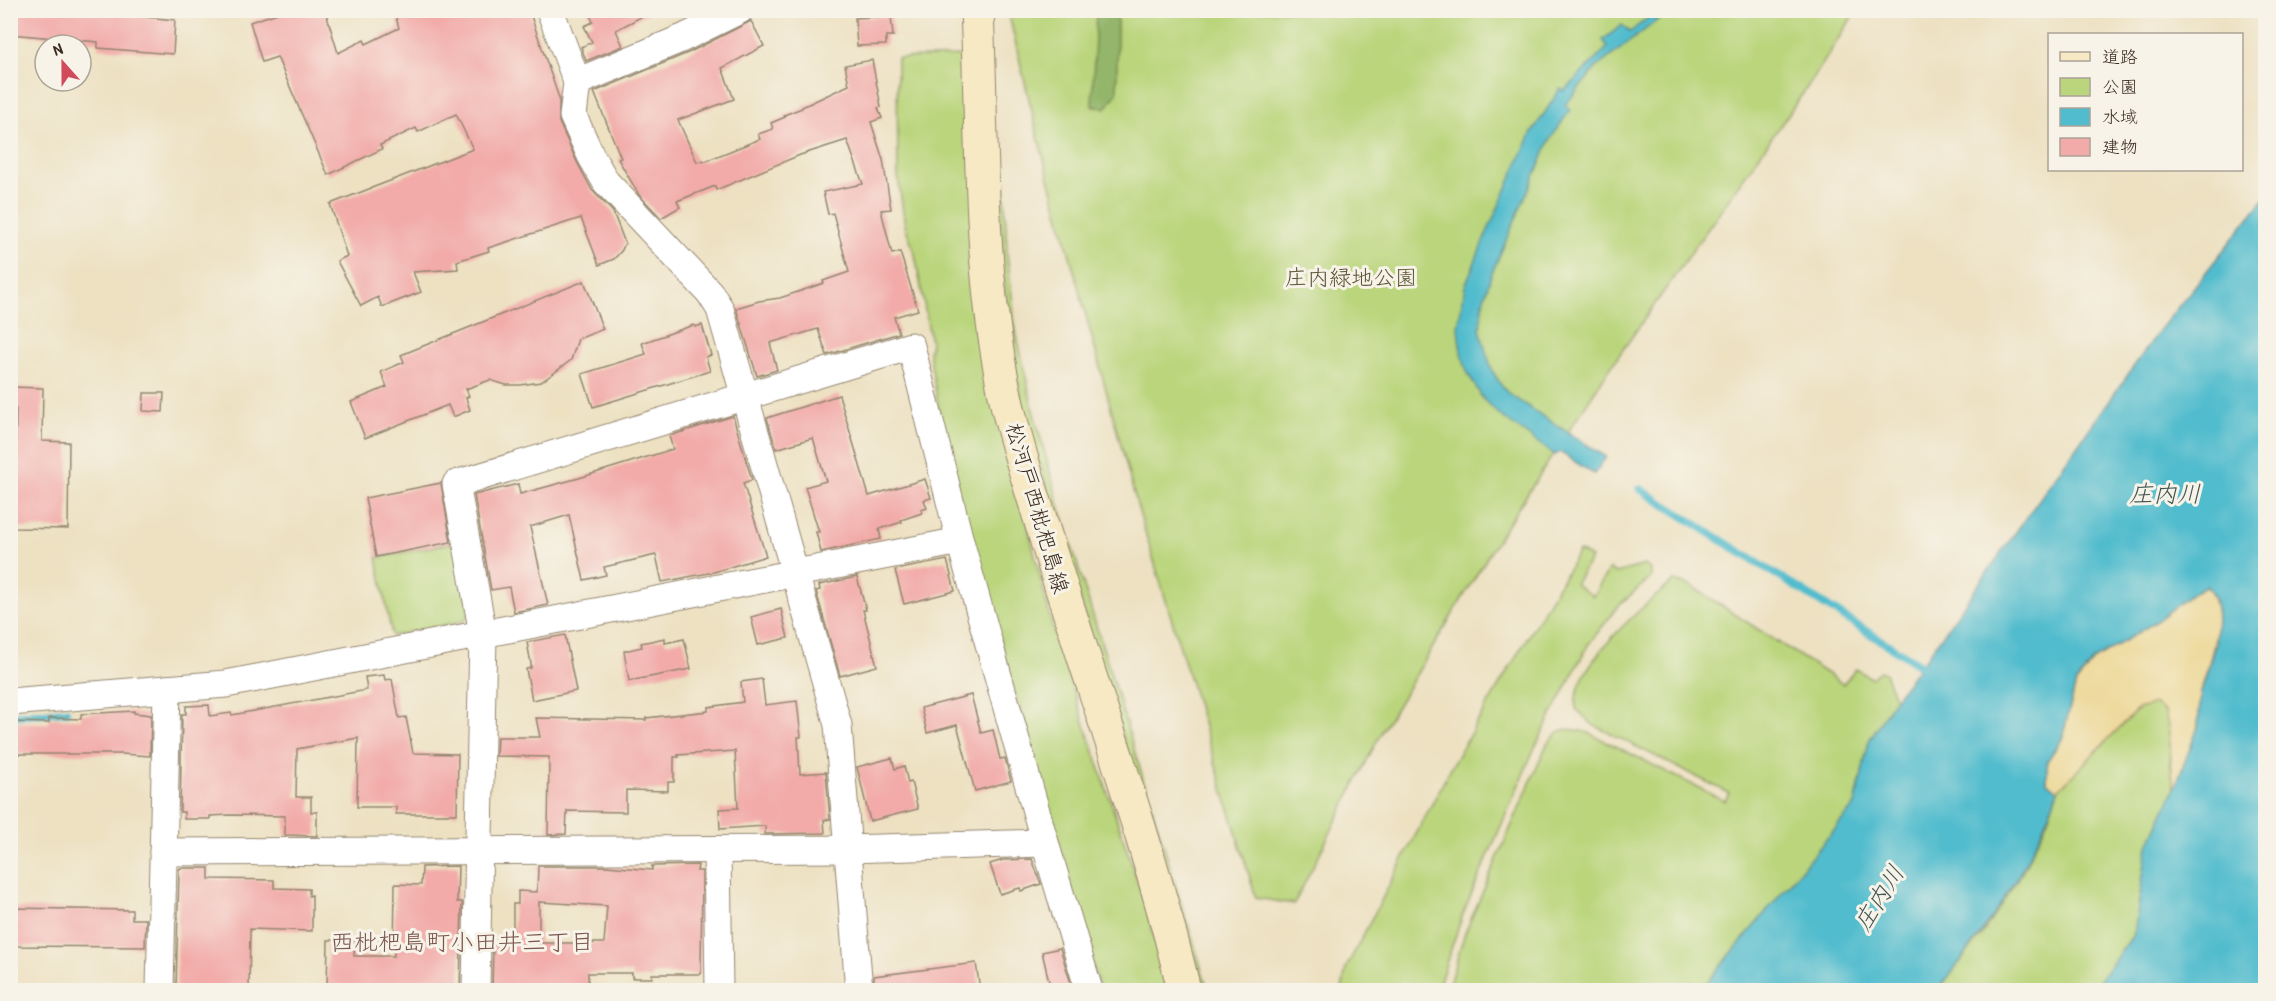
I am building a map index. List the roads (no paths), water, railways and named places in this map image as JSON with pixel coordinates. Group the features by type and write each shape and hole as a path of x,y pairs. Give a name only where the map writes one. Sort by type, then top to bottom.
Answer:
{"main road":[{"name":"松河戸西枇杷島線","path":"977,10 984,235 994,335 1007,403 1068,611 1142,840 1184,990"}],"street":[{"path":"550,10 577,82 573,117 591,156 606,182 720,309 838,725 859,990"},
{"path":"577,82 683,38 740,10"},
{"path":"477,990 483,634 456,484 911,346 960,541 1044,843 1089,990"},
{"path":"10,702 226,684 960,541"},
{"path":"160,990 167,689"},
{"path":"163,852 848,849 1044,843"},
{"path":"717,850 719,990"}],"water":[{"path":"1658,10 1669,11 1597,67 1565,105 1570,110 1550,140 1491,275 1483,302 1480,329 1493,372 1503,388 1513,397 1606,457 1594,474 1560,452 1555,455 1502,417 1483,399 1467,372 1458,327 1465,286 1531,134 1560,89 1564,91 1608,47 1603,40 1622,25 1630,32"},
{"name":"庄内川","path":"2265,198 2265,990 2095,990 2134,934 2147,850 2174,790 2198,727 2201,693 2215,645 2217,617 2215,598 2207,585 2155,622 2095,659 2076,682 2062,739 2047,761 2047,782 2058,790 2047,818 2007,895 1938,990 1701,990 1855,805 1869,741 1895,698 1927,657 2159,331"}],"waterway":[{"path":"1640,489 1928,670"},
{"path":"12,716 66,711"}],"district":[{"name":"西枇杷島町小田井三丁目","path":"462,942"}],"park label":[{"name":"庄内緑地公園","path":"1351,277"}]}
